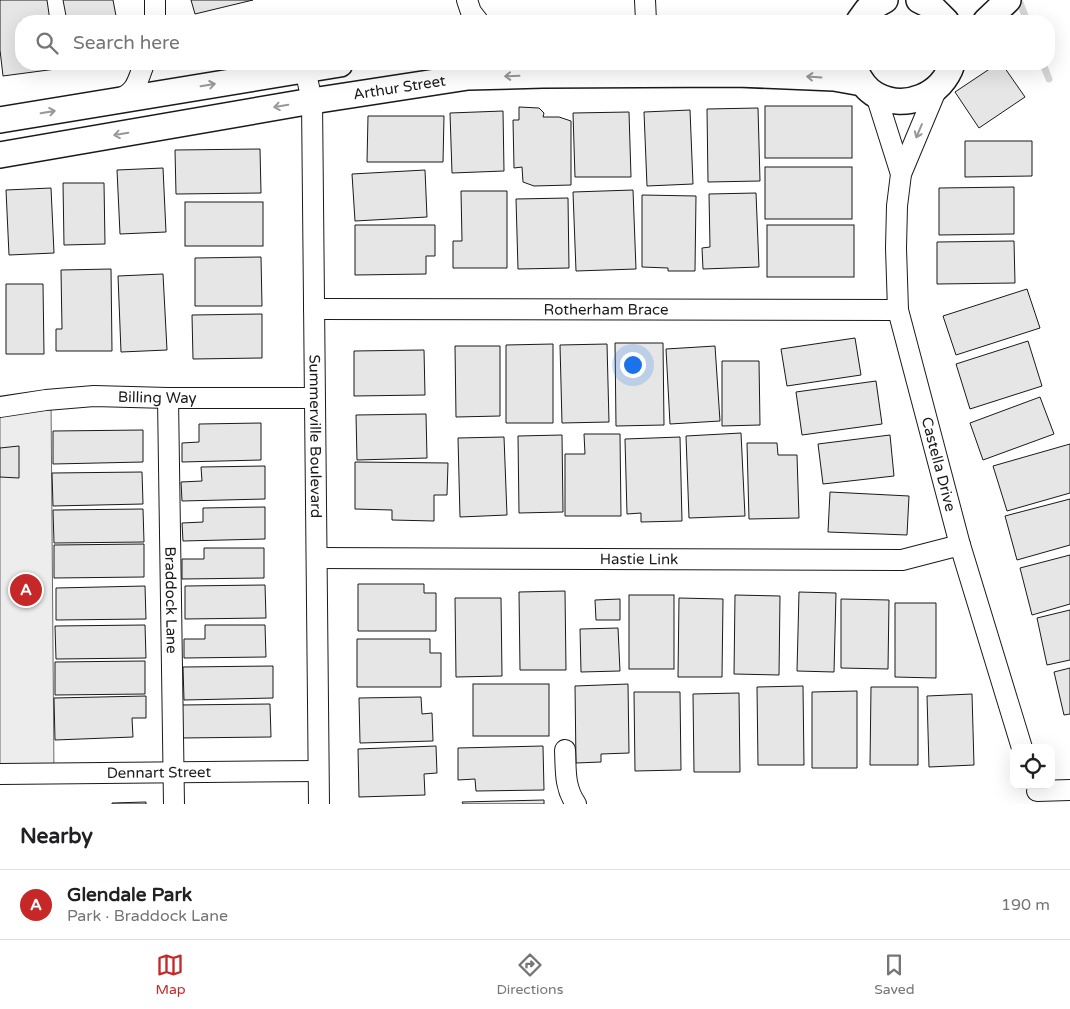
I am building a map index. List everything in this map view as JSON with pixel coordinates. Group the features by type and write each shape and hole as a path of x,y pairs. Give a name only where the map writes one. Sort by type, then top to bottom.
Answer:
{"street":[{"path":"154,0 155,15"},
{"path":"466,0 473,15"},
{"path":"645,0 646,15"},
{"path":"992,15 1008,0"},
{"path":"113,101 127,96 135,88 142,70"},
{"path":"0,120 299,70"},
{"name":"Summerville Boulevard","path":"305,70 312,101 319,804"},
{"path":"937,88 946,78 949,70"},
{"name":"Arthur Street","path":"0,155 312,101 439,81 487,76 737,74 834,78 864,81 892,101 908,102 923,97 937,88"},
{"name":"Castella Drive","path":"864,81 901,174"},
{"name":"Castella Drive","path":"937,88 901,174 897,206 896,248 898,310 960,544 1021,744"},
{"name":"Rotherham Brace","path":"314,309 898,310"},
{"name":"Billing Way","path":"0,407 46,400 94,396 314,398"},
{"name":"Braddock Lane","path":"168,398 174,804"},
{"name":"Hastie Link","path":"317,558 902,560 960,544"},
{"path":"565,750 566,781 570,795 576,804"},
{"name":"Dennart Street","path":"0,774 318,771"},
{"path":"1038,793 1070,790"}],"shaded area":[{"path":"51,399 54,773 0,774 0,407"}],"building":[{"path":"0,0 47,0 49,15 15,15 15,70 48,70 3,76 0,50"},
{"path":"63,0 113,0 116,15 66,15"},
{"path":"191,0 253,0 195,14"},
{"path":"988,70 1006,70 1025,97 979,128 955,92"},
{"path":"765,106 852,106 852,158 765,158"},
{"path":"519,107 539,108 544,113 543,117 559,117 571,121 571,185 534,186 523,182 522,167 514,168 513,120 519,120"},
{"path":"758,108 760,181 708,182 707,109"},
{"path":"690,110 693,184 647,186 644,112"},
{"path":"503,111 504,171 452,173 450,113"},
{"path":"629,112 631,177 575,177 573,113"},
{"path":"368,116 444,116 443,162 367,162"},
{"path":"965,141 1032,141 1032,176 965,177"},
{"path":"260,149 261,193 176,194 175,150"},
{"path":"765,167 852,167 852,219 765,219"},
{"path":"163,168 166,232 120,234 117,170"},
{"path":"425,170 427,217 355,221 352,174"},
{"path":"63,183 104,183 105,244 64,245"},
{"path":"1014,187 1014,234 939,235 939,188"},
{"path":"51,188 54,253 9,255 6,190"},
{"path":"633,190 636,269 576,271 573,192"},
{"path":"461,191 507,191 507,268 453,268 453,241 462,241"},
{"path":"756,193 759,267 703,269 702,248 710,247 709,194"},
{"path":"642,195 696,196 695,271 668,271 668,268 642,267"},
{"path":"568,198 569,268 518,269 516,199"},
{"path":"185,202 263,202 263,246 185,246"},
{"path":"355,225 435,225 435,256 426,256 426,274 355,275"},
{"path":"767,225 854,225 854,277 767,277"},
{"path":"1014,241 1015,283 937,284 937,242"},
{"path":"261,257 262,306 195,306 195,258"},
{"path":"111,269 112,351 56,351 56,329 62,329 61,270"},
{"path":"163,274 167,350 121,352 118,276"},
{"path":"6,284 43,284 44,354 6,354"},
{"path":"1027,289 1040,328 956,355 943,316"},
{"path":"262,314 262,358 193,359 192,315"},
{"path":"855,338 861,375 787,386 781,349"},
{"path":"1028,341 1042,386 970,409 956,364"},
{"path":"615,343 663,343 664,425 616,426"},
{"path":"553,344 553,423 506,423 506,345"},
{"path":"607,344 609,422 562,423 560,345"},
{"path":"455,346 500,346 500,416 456,417"},
{"path":"715,346 720,421 670,424 666,349"},
{"path":"424,350 425,395 354,396 354,351"},
{"path":"722,361 759,361 760,425 722,426"},
{"path":"876,381 882,424 802,435 796,392"},
{"path":"1040,397 1054,434 983,460 970,423"},
{"path":"426,414 427,458 357,460 356,415"},
{"path":"261,423 261,460 182,462 182,443 199,442 199,424"},
{"path":"143,430 143,462 53,464 53,431"},
{"path":"741,433 745,516 689,518 686,436"},
{"path":"584,434 620,434 621,516 565,516 565,454 585,454"},
{"path":"562,435 563,512 519,513 518,436"},
{"path":"890,435 894,476 823,484 818,444"},
{"path":"504,437 507,515 460,517 458,438"},
{"path":"680,437 682,521 641,522 641,513 627,514 625,439"},
{"path":"747,443 777,443 778,455 797,455 799,518 749,519"},
{"path":"1070,444 1070,493 1007,511 993,466"},
{"path":"19,446 19,478 0,477 0,448"},
{"path":"355,462 448,463 447,495 434,495 434,521 392,520 392,510 355,509"},
{"path":"265,466 265,499 182,501 181,482 202,481 201,467"},
{"path":"142,472 143,504 53,506 52,473"},
{"path":"830,492 909,496 907,535 828,532"},
{"path":"1070,499 1070,545 1017,560 1005,516"},
{"path":"265,507 265,539 183,541 182,523 203,522 203,508"},
{"path":"143,509 144,542 54,543 53,510"},
{"path":"144,544 144,577 54,578 54,545"},
{"path":"204,548 264,548 264,578 182,579 182,559 204,559"},
{"path":"1070,555 1070,604 1032,615 1020,568"},
{"path":"358,584 424,584 424,593 436,593 436,631 358,631"},
{"path":"265,585 266,618 185,619 185,586"},
{"path":"145,586 146,619 56,620 56,588"},
{"path":"565,591 566,670 520,670 519,592"},
{"path":"799,592 836,593 834,672 797,671"},
{"path":"629,595 674,595 674,669 629,669"},
{"path":"735,595 780,596 779,675 734,674"},
{"path":"455,598 501,598 502,676 456,677"},
{"path":"679,598 723,599 722,677 678,677"},
{"path":"620,599 620,620 596,620 595,600"},
{"path":"841,599 889,600 888,669 841,668"},
{"path":"895,603 936,603 936,678 895,677"},
{"path":"1070,610 1070,660 1047,665 1037,618"},
{"path":"145,625 146,658 56,659 55,626"},
{"path":"205,625 265,625 266,657 184,658 184,639 205,639"},
{"path":"618,628 620,671 581,672 580,629"},
{"path":"357,639 430,639 430,653 441,653 441,687 357,687"},
{"path":"145,661 145,694 55,695 55,662"},
{"path":"273,666 273,698 184,700 183,667"},
{"path":"1070,668 1070,714 1064,715 1054,672"},
{"path":"473,684 549,684 549,736 473,736"},
{"path":"628,684 629,753 601,754 601,762 576,763 575,686"},
{"path":"803,686 804,765 758,765 757,687"},
{"path":"871,687 918,687 918,765 870,765"},
{"path":"857,691 857,768 812,768 812,692"},
{"path":"634,692 680,692 681,770 635,771"},
{"path":"739,693 740,772 694,772 693,694"},
{"path":"972,694 974,765 929,767 927,696"},
{"path":"146,696 146,718 132,718 133,737 55,740 54,698"},
{"path":"421,697 422,714 432,713 433,741 360,743 359,698"},
{"path":"270,704 271,737 181,738 180,705"},
{"path":"436,746 437,773 424,774 425,795 359,797 358,749"},
{"path":"543,746 544,790 476,791 475,779 458,780 458,748"},
{"path":"544,800 544,804 463,804 462,802"},
{"path":"146,802 146,804 112,804 112,803"}],"waterway":[{"path":"1019,0 1025,15"},
{"path":"1045,70 1049,79"}],"place":[{"name":"Glendale Park","path":"26,590"}]}
